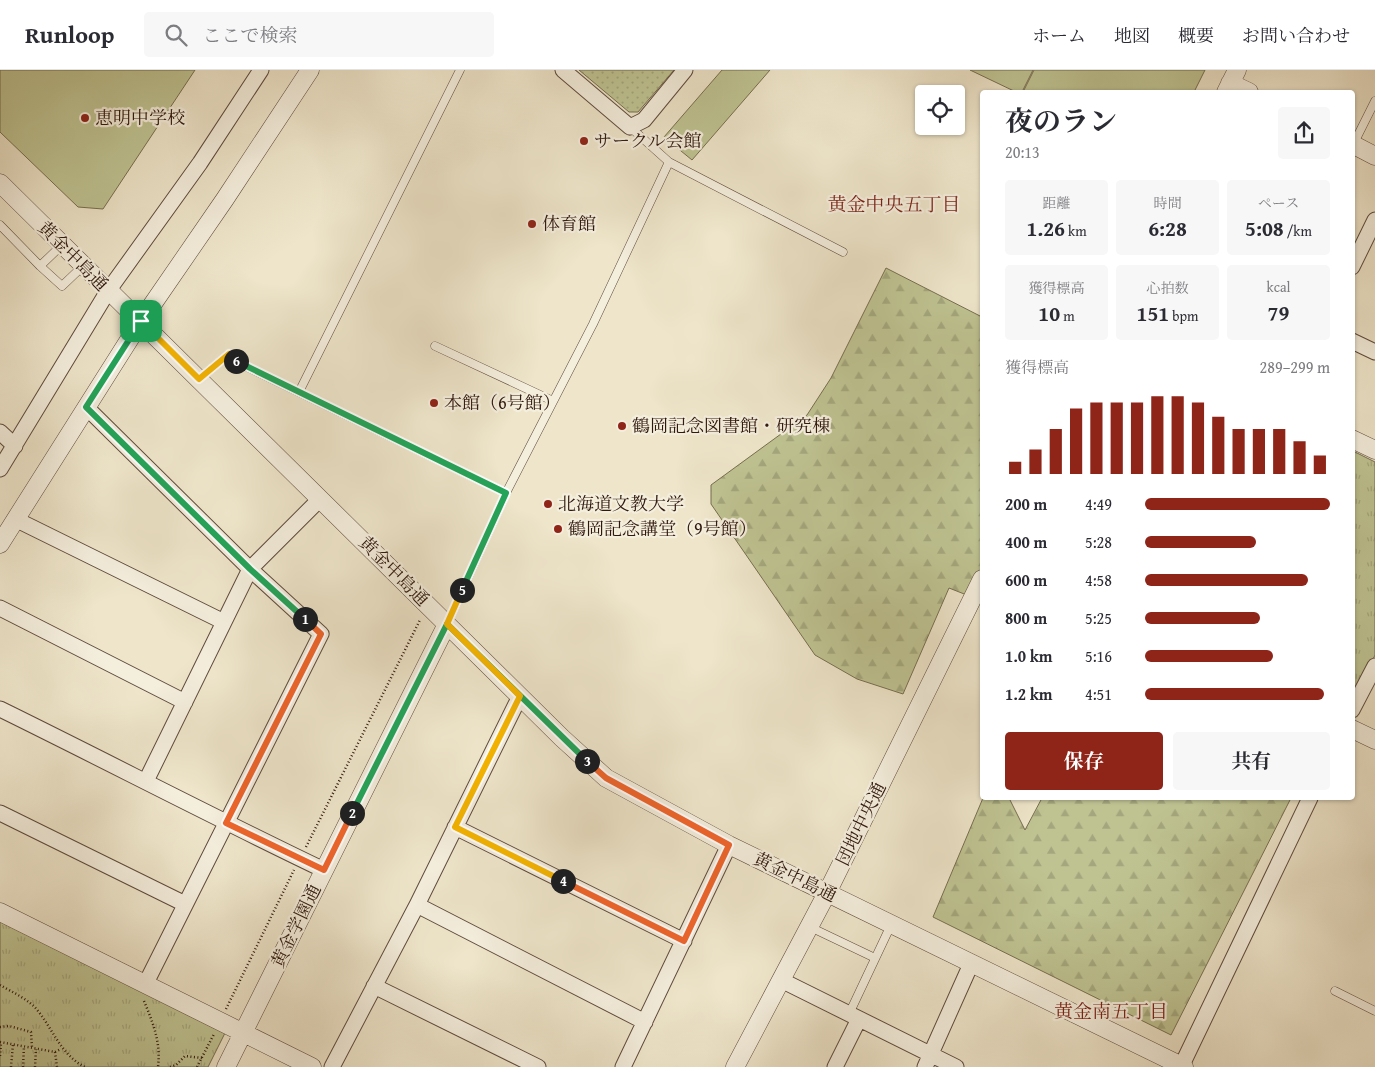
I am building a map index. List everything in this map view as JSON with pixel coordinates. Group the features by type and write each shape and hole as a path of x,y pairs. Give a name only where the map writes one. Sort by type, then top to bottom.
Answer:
{"street":[{"path":"0,469 108,292 200,163 261,70"},
{"path":"0,544 141,321 225,199 310,70"},
{"path":"563,70 630,127 644,120 685,70"},
{"path":"1231,82 1245,90"},
{"path":"1355,145 1375,156"},
{"name":"黄金中島通","path":"2,191 62,245 108,292 141,321 520,696 606,778 729,845 1182,1067"},
{"path":"1355,264 1369,249 1375,220"},
{"path":"1355,342 1375,352"},
{"path":"86,407 250,569 321,634 144,989"},
{"path":"0,432 15,446"},
{"path":"1355,440 1375,450"},
{"path":"146,780 250,569 320,499"},
{"path":"15,519 224,622"},
{"name":"団地中央通","path":"735,1067 810,927 980,583"},
{"path":"0,608 185,702"},
{"name":"黄金学園通","path":"226,1067 447,624"},
{"path":"1355,704 1375,666"},
{"path":"332,1067 417,905 520,696"},
{"path":"0,709 146,780 226,823 324,870"},
{"path":"1355,730 1375,740"},
{"path":"1182,1067 1309,800"},
{"path":"0,813 186,904"},
{"path":"455,827 684,941"},
{"path":"623,1067 729,845"},
{"path":"417,905 645,1022"},
{"path":"0,912 144,989 243,1033 312,1067"},
{"path":"928,1061 971,964"},
{"path":"781,980 854,1016 928,1061 956,1067"},
{"path":"374,986 538,1067"},
{"path":"835,1067 854,1016"}],"lane":[{"path":"299,392 460,70"},
{"path":"1355,140 1375,101"},
{"path":"630,127 669,162 843,252"},
{"path":"447,624 506,493 592,324 669,162"},
{"path":"1,229 62,286 83,266"},
{"path":"40,266 62,245"},
{"path":"435,346 553,402"},
{"path":"199,379 229,354 237,362 506,493"},
{"path":"854,1016 875,958 892,925"},
{"path":"810,927 875,958"},
{"path":"1335,991 1375,1011"}],"path":[{"path":"0,985 37,1009 61,1049 75,1062 85,1067"},
{"path":"144,989 160,1051 158,1067"},
{"path":"0,1027 9,1026 31,1032 32,1048"},
{"path":"0,1056 0,1042 55,1052 61,1049"},
{"path":"11,1067 13,1044"},
{"path":"23,1067 24,1046"},
{"path":"35,1067 36,1049"},
{"path":"55,1052 58,1067"},
{"path":"170,1067 176,1065 186,1056 202,1058"}],"green space":[{"name":"恵明中学校","path":"0,70 195,70 103,209 78,207 0,132"},
{"path":"579,70 674,70 638,112 629,112"},
{"path":"722,70 770,70 692,160 664,137"},
{"path":"970,70 1033,70 1023,90 1012,90"},
{"path":"1034,70 1205,70 1195,90 1024,90"},
{"path":"886,268 980,316 980,600 949,588 903,694 857,679 815,655 711,504 711,485 807,415 831,378"},
{"path":"1355,452 1375,462 1375,655 1355,697"},
{"path":"982,800 1010,800 1025,830 1041,800 1290,800 1171,1035 933,917"},
{"path":"0,920 225,1033 208,1067 0,1067"}],"place":[{"name":"恵明中学校","path":"85,118"},
{"name":"サークル会館","path":"584,141"},
{"name":"体育館","path":"532,224"},
{"name":"本館（6号館）","path":"434,403"},
{"name":"鶴岡記念図書館・研究棟","path":"622,426"},
{"name":"北海道文教大学","path":"548,504"},
{"name":"鶴岡記念講堂（9号館）","path":"558,529"}],"district":[{"name":"黄金中央五丁目","path":"894,204"},
{"name":"黄金南五丁目","path":"1111,1011"}],"route":[{"path":"141,321 86,407 250,569 321,634 226,823 324,870 447,624 470,645 562,738 606,778 729,845 684,941 455,827 520,696 447,624 506,493 237,362 229,354 199,379 141,321"}]}
